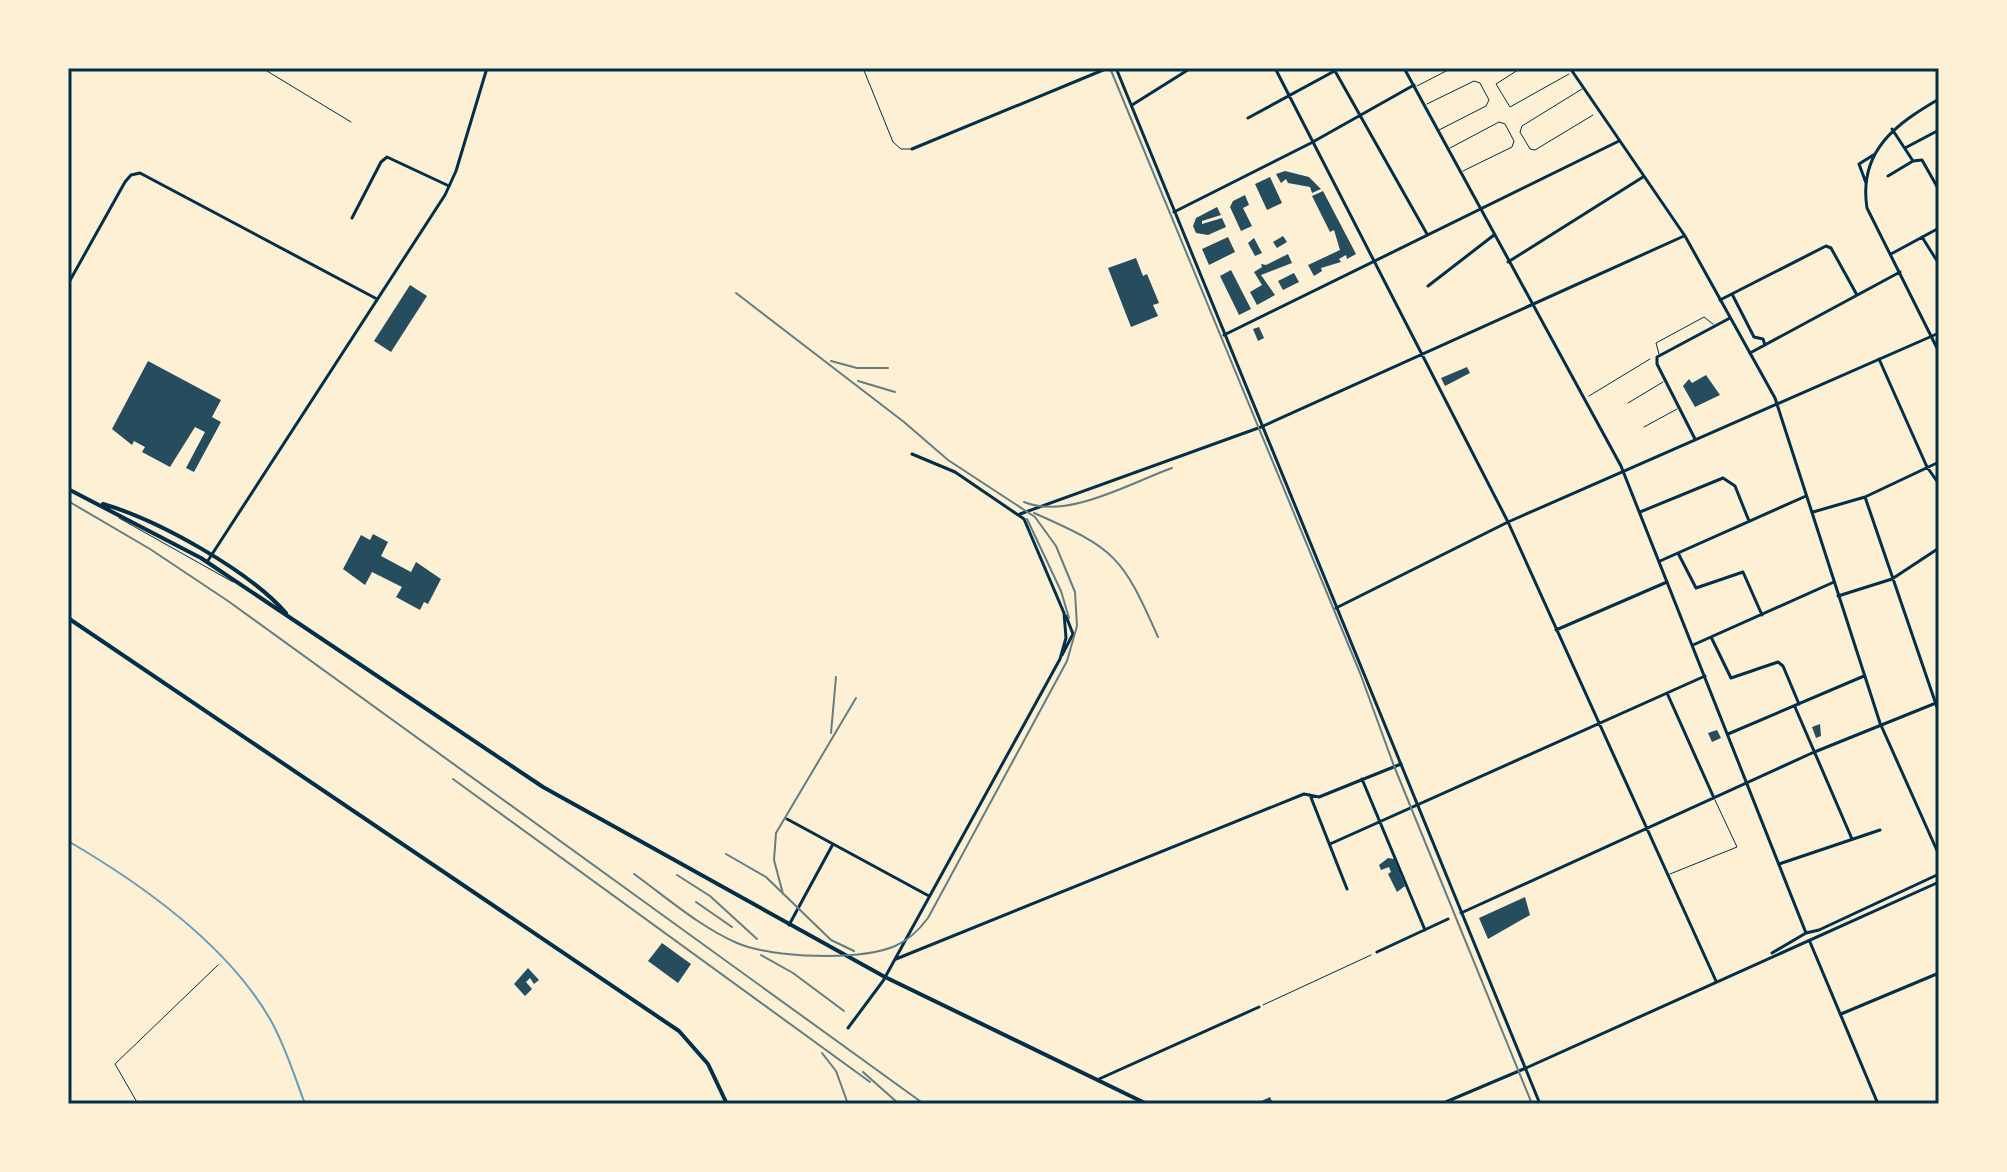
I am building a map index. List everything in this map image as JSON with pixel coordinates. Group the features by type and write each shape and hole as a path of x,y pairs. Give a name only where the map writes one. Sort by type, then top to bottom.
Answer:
{"main road":[{"path":"68,489 209,559 293,621 512,769 885,977 1147,1104"},
{"path":"89,500 136,515 272,598 293,621"},
{"path":"68,618 679,1031 708,1064 727,1104"}],"street":[{"path":"209,559 449,187 487,68"},
{"path":"912,149 1108,68"},
{"path":"1116,68 1540,1104"},
{"path":"1178,68 1181,75"},
{"path":"1132,105 1191,68"},
{"path":"1275,68 1508,522 1716,981"},
{"path":"1248,118 1340,68"},
{"path":"1404,68 1623,471 1805,934 1878,1104"},
{"path":"1572,70 1685,236 1776,404 1880,723 1939,855"},
{"path":"1335,71 1427,234"},
{"path":"1174,212 1311,143 1414,86"},
{"path":"1866,183 1875,154 1892,129 1939,99"},
{"path":"1892,129 1913,161"},
{"path":"1905,148 1939,130"},
{"path":"1224,335 1621,140"},
{"path":"1875,154 1859,164 1866,183 1867,208 1939,352"},
{"path":"352,218 381,162 387,157 449,187"},
{"path":"1888,176 1913,161 1922,160 1939,190"},
{"path":"68,284 112,204 135,173 378,299"},
{"path":"1508,262 1643,177"},
{"path":"1891,254 1939,228"},
{"path":"1428,286 1494,235"},
{"path":"1020,514 1261,427 1685,236"},
{"path":"1922,237 1939,264"},
{"path":"1720,300 1826,246 1831,248 1857,295"},
{"path":"1750,353 1900,272"},
{"path":"1732,294 1754,337 1763,339 1765,345"},
{"path":"1695,439 1657,364 1659,354 1730,318"},
{"path":"1336,608 1508,522 1939,333"},
{"path":"1879,359 1927,467 1939,484"},
{"path":"848,1028 885,977 1073,637 1072,625 1064,613 1029,527 1020,514 955,472 912,454"},
{"path":"1812,513 1865,497 1939,462"},
{"path":"1640,512 1723,478 1735,486 1749,521"},
{"path":"1659,561 1806,496"},
{"path":"1865,497 1939,713"},
{"path":"1838,596 1892,579 1939,548"},
{"path":"1678,553 1696,588 1743,572 1762,615"},
{"path":"1556,630 1667,581"},
{"path":"1693,645 1834,582"},
{"path":"1711,637 1731,678 1768,664 1778,662 1783,666 1812,753 1852,839"},
{"path":"1330,844 1705,676"},
{"path":"1728,734 1864,676"},
{"path":"1667,693 1714,798"},
{"path":"1461,913 1812,753 1936,703"},
{"path":"893,960 1184,840 1304,794 1319,797 1401,764"},
{"path":"1362,779 1425,930"},
{"path":"1310,795 1347,889"},
{"path":"787,819 929,896"},
{"path":"1779,864 1880,830"},
{"path":"789,925 833,844"},
{"path":"1441,1104 1716,981 1769,956 1805,934 1939,874"},
{"path":"1769,956 1810,942 1939,882"},
{"path":"1377,952 1448,919"},
{"path":"1810,942 1813,932"},
{"path":"1841,1014 1939,973"},
{"path":"1097,1080 1259,1007"}],"lane":[{"path":"262,68 351,122"},
{"path":"863,68 893,142 901,149 912,149"},
{"path":"1414,86 1452,68"},
{"path":"1521,68 1496,84 1510,107 1572,70"},
{"path":"1424,105 1474,81 1480,83 1489,100 1486,106 1438,131"},
{"path":"1584,88 1522,126 1520,132 1535,150 1593,115"},
{"path":"1448,149 1499,122 1505,124 1514,141 1512,147 1461,172"},
{"path":"1659,354 1656,343 1704,317 1714,327"},
{"path":"1628,403 1666,381"},
{"path":"1644,427 1679,408"},
{"path":"104,507 242,585"},
{"path":"1668,875 1737,847 1714,798"}],"path":[{"path":"1584,399 1659,354"},
{"path":"1259,1007 1377,952"},
{"path":"138,1104 115,1064 218,965"}],"building":[{"path":"1285,171 1309,177 1321,189 1312,193 1310,187 1288,183 1286,179 1281,183 1276,174"},
{"path":"1270,177 1282,203 1267,210 1255,184"},
{"path":"1323,191 1356,254 1347,259 1346,255 1339,259 1341,262 1321,268 1322,271 1314,276 1308,265 1340,250 1334,230 1330,232 1312,196"},
{"path":"1245,195 1249,205 1243,208 1252,226 1241,231 1230,207 1233,201"},
{"path":"1217,207 1221,215 1202,221 1202,224 1222,218 1226,227 1208,235 1196,233 1193,226 1196,218"},
{"path":"1283,236 1287,242 1277,248 1273,242"},
{"path":"1228,237 1235,252 1209,265 1202,249"},
{"path":"1254,238 1262,253 1255,256 1248,243"},
{"path":"1288,254 1292,263 1261,275 1275,295 1257,305 1250,292 1262,285 1254,272 1262,267 1261,264 1266,265"},
{"path":"1136,258 1143,276 1147,274 1159,303 1153,305 1158,316 1131,327 1108,268"},
{"path":"1231,270 1251,309 1239,315 1220,276"},
{"path":"1294,273 1299,282 1283,290 1278,281"},
{"path":"410,285 427,296 391,352 374,341"},
{"path":"1259,327 1264,338 1258,341 1253,329"},
{"path":"148,361 221,400 212,417 221,422 194,472 186,468 205,432 195,427 170,467 142,452 145,447 134,441 132,445 112,429"},
{"path":"1467,367 1470,373 1445,386 1441,378"},
{"path":"1706,375 1720,395 1695,407 1683,386 1689,379 1692,383"},
{"path":"373,534 388,542 381,556 411,572 416,562 441,579 428,604 424,602 420,610 396,597 402,587 372,572 365,585 343,569 361,535 370,540"},
{"path":"1820,724 1821,736 1816,738 1812,727"},
{"path":"1717,730 1721,738 1712,742 1708,733"},
{"path":"1388,858 1394,859 1405,886 1397,892 1388,874 1391,872 1389,867 1381,870 1379,865"},
{"path":"1525,897 1530,915 1488,939 1479,918"},
{"path":"662,943 691,964 678,983 648,961"},
{"path":"528,968 539,980 534,984 530,978 526,982 532,989 525,996 514,984"},
{"path":"1270,1097 1273,1104 1255,1104"}],"waterway":[{"path":"68,841 152,896 206,941 230,966 270,1019 305,1104"}],"tram line":[{"path":"1110,68 1360,673 1394,766 1532,1104"}],"railway":[{"path":"634,874 710,929 752,948 839,956 880,951 900,944 928,918 1067,661 1077,626 1075,592 1056,546 1035,517 948,460 904,422 736,293"},
{"path":"831,361 857,368 888,368"},
{"path":"858,381 895,392"},
{"path":"1024,502 1041,506 1079,503 1172,468"},
{"path":"68,501 150,549 228,601 924,1104"},
{"path":"1034,513 1083,536 1113,558 1135,589 1158,637"},
{"path":"1027,519 1061,591 1069,618"},
{"path":"831,733 836,677"},
{"path":"783,894 774,860 776,833 856,698"},
{"path":"453,779 870,1082"},
{"path":"726,854 766,877 831,940 854,951"},
{"path":"677,875 710,896 757,939"},
{"path":"696,902 732,927"},
{"path":"761,955 793,973 844,1011"},
{"path":"822,1053 836,1071 848,1104"},
{"path":"863,1072 899,1104"}]}
